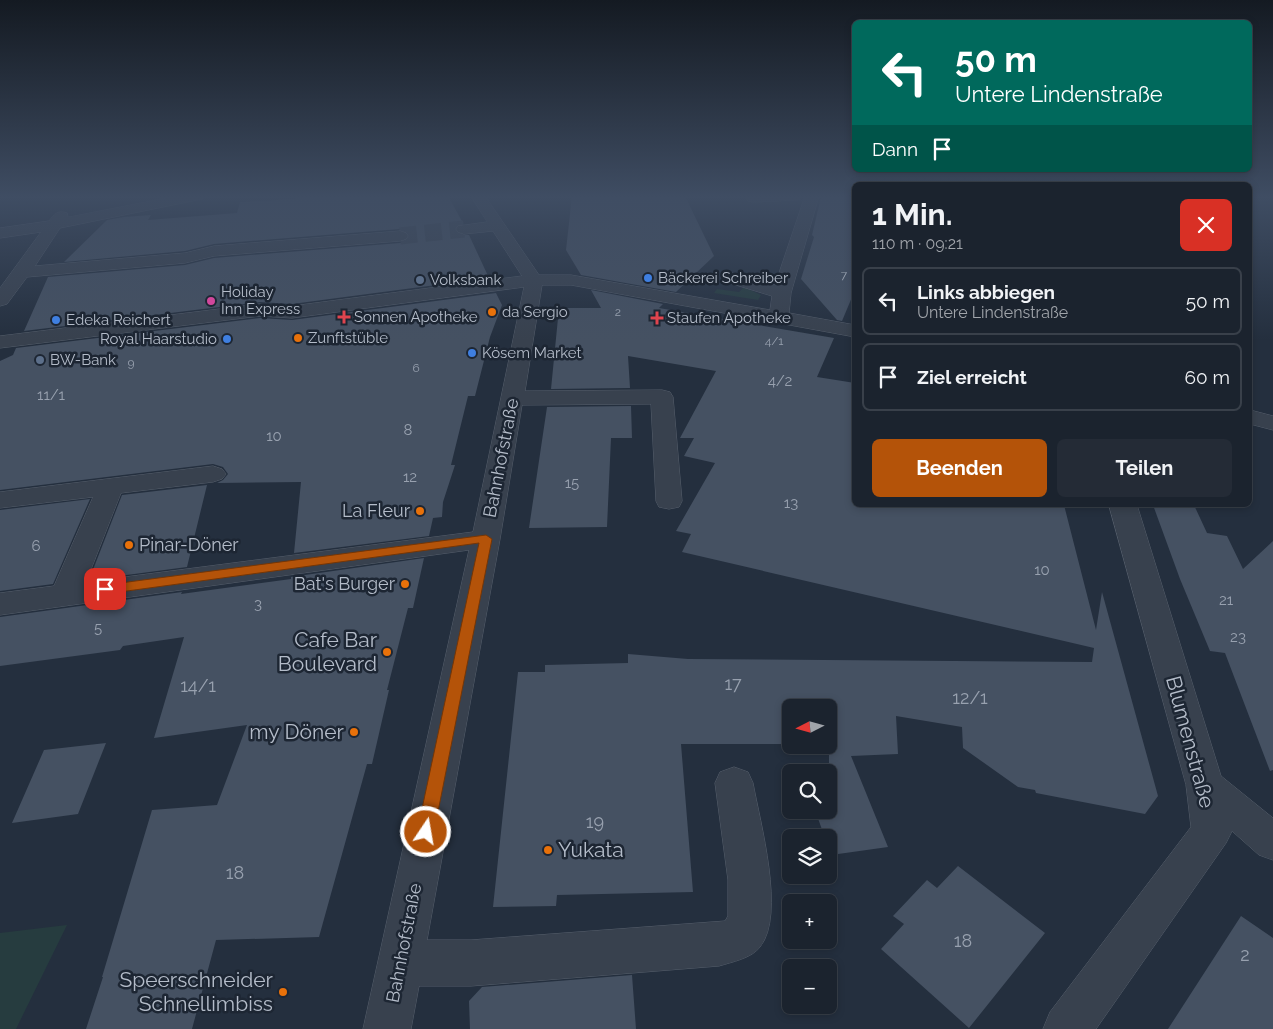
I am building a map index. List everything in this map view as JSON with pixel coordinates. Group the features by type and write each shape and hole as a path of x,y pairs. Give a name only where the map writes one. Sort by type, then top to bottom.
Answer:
{"street":[{"path":"0,300 21,274 41,244"},
{"path":"21,274 185,258 214,251 290,244"},
{"path":"509,244 534,280"},
{"path":"779,317 782,293 797,244"},
{"path":"0,271 21,274 135,270 139,276"},
{"path":"732,278 782,293"},
{"path":"0,342 260,310 272,317 292,312 534,280 571,280 852,330"},
{"name":"Bahnhofstraße","path":"387,1029 486,539 534,280"},
{"path":"512,398 662,397 669,501"},
{"path":"1252,418 1273,423"},
{"path":"0,500 213,474"},
{"path":"66,595 111,486"},
{"name":"Blumenstraße","path":"1067,1029 1212,831 1205,785 1124,507"},
{"path":"0,604 486,539"},
{"path":"399,963 471,963 719,944 737,939 748,928 751,902 734,782"},
{"path":"1205,785 1273,842"}],"green space":[{"path":"744,287 761,295 758,300 714,293 717,289 739,292"},
{"path":"67,925 16,1029 0,1029 0,933"}],"building":[{"path":"82,244 214,244 185,251 64,262"},
{"path":"387,244 473,244 489,278 292,304 260,302 24,331 48,277 185,265 214,258"},
{"path":"567,244 708,244 714,256 676,292 581,275 566,250"},
{"path":"812,244 852,244 852,297 842,321 837,320 801,279"},
{"path":"591,290 663,304 659,308 834,338 817,377 852,383 852,507 1065,507 1096,630 1102,592 1158,796 1145,814 1036,793 1035,790 1018,787 963,748 962,727 896,716 898,754 851,756 888,847 837,854 837,829 822,829 818,819 837,819 837,764 829,764 829,754 838,754 838,699 782,699 782,744 681,744 693,892 557,895 556,906 493,907 518,672 545,672 545,665 628,663 628,654 688,659 1092,662 1094,648 682,552 691,534 676,531 715,463 684,456 694,438 680,438 716,371 628,356 630,388 551,389 559,308 601,308"},
{"path":"496,293 502,305 490,337 475,396 468,396 451,465 455,465 443,502 442,517 433,518 429,536 294,553 301,482 217,483 228,474 223,467 213,464 0,490 0,361 13,355 16,348 260,318 292,320"},
{"path":"631,406 632,438 611,438 607,527 529,528 547,407"},
{"path":"207,485 187,567 89,580 122,495"},
{"path":"90,499 53,584 0,591 0,510"},
{"path":"1154,507 1195,507 1207,533 1227,536 1243,569 1273,541 1273,770 1270,771 1225,653 1210,651 1180,579"},
{"path":"424,558 413,608 408,608 387,690 389,690 372,764 367,764 319,937 216,940 192,1029 86,1029 152,810 217,805 247,725 154,738 184,637 123,646 120,650 0,666 0,617 291,579 291,577"},
{"path":"106,743 78,814 12,823 44,750"},
{"path":"958,866 1045,933 969,1028 881,949 904,924 893,916 927,880 937,888"},
{"path":"1241,916 1273,938 1273,1029 1168,1029"},
{"path":"632,975 636,1029 470,1029 469,1001 482,987"}],"place":[{"name":"Bäckerei Schreiber","path":"648,278"},
{"name":"Volksbank","path":"420,280"},
{"name":"Holiday Inn Express","path":"211,301"},
{"name":"da Sergio","path":"492,312"},
{"name":"Sonnen Apotheke","path":"344,317"},
{"name":"Staufen Apotheke","path":"657,318"},
{"name":"Edeka Reichert","path":"56,320"},
{"name":"Zunftstüble","path":"298,338"},
{"name":"Royal Haarstudio","path":"227,339"},
{"name":"Kösem Market","path":"472,353"},
{"name":"BW-Bank","path":"40,360"},
{"name":"La Fleur","path":"420,511"},
{"name":"Pinar-Döner","path":"129,545"},
{"name":"Bat's Burger","path":"405,584"},
{"name":"Cafe Bar Boulevard","path":"387,652"},
{"name":"my Döner","path":"354,732"},
{"name":"Yukata","path":"548,850"},
{"name":"Speerschneider Schnellimbiss","path":"283,992"}],"route":[{"path":"105,589 486,539 426,832"}]}
